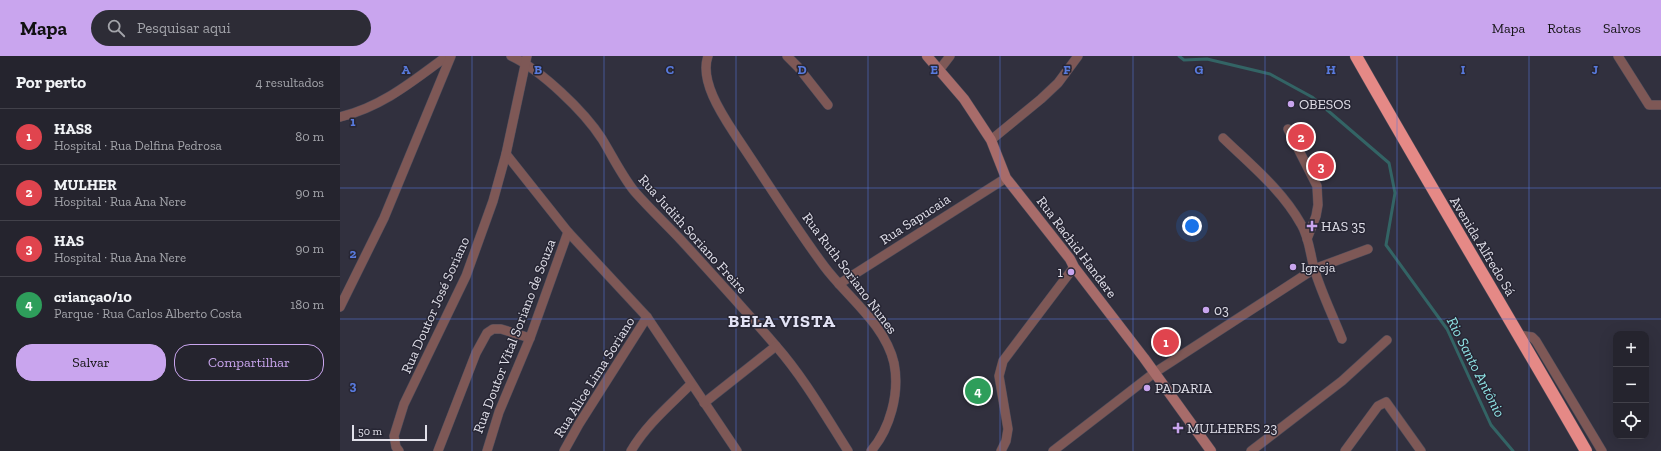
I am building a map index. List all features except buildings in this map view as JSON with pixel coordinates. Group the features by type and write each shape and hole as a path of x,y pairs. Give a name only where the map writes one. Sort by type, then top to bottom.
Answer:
{"highway":[{"name":"Avenida Alfredo Sá","path":"1356,56 1586,451"}],"street":[{"path":"340,117 370,108 390,97 447,56"},
{"path":"340,307 384,218 451,56"},
{"name":"Rua Judith Soriano Freire","path":"511,56 526,59 587,118 602,138 625,179 637,194 681,240 776,346 816,400 848,451"},
{"name":"Rua Ruth Soriano Nunes","path":"708,56 707,80 724,118 798,228 839,284 869,317 886,343 894,364 895,386 891,418 884,433 871,451"},
{"path":"787,56 798,67 828,105"},
{"name":"Rua Rachid Handere","path":"927,56 964,98 991,140 1006,178 1070,259 1074,267 1211,451"},
{"path":"940,69 950,56"},
{"path":"991,140 1058,83 1078,56"},
{"path":"1618,56 1649,105 1661,105"},
{"name":"Rua Doutor José Soriano","path":"397,449 394,436 404,404 466,276 479,241 506,154 526,59"},
{"path":"1288,129 1317,186 1317,210 1307,239"},
{"path":"1223,138 1276,190 1302,225 1314,269 1342,339"},
{"path":"506,154 568,232 647,317 691,384 738,451"},
{"name":"Rua Sapucaia","path":"839,284 1006,178"},
{"name":"Rua Doutor Vital Soriano de Souza","path":"487,451 498,412 530,338 568,232"},
{"path":"1054,451 1154,373 1314,269 1368,249"},
{"path":"1001,451 1006,441 1008,429 999,376 1003,361 1074,267"},
{"name":"Rua Alice Lima Soriano","path":"564,451 578,424 647,317"},
{"path":"438,451 476,353 487,333 493,329 501,329 530,338"},
{"path":"1519,335 1532,336 1536,341 1602,451"},
{"path":"1251,451 1342,381 1387,340"},
{"path":"704,402 776,346"},
{"path":"631,451 662,412 691,384"},
{"path":"1345,451 1378,406 1386,402 1421,451"}],"waterway":[{"name":"Rio Santo Antônio","path":"1179,56 1184,60 1207,59 1270,74 1312,97 1389,163 1395,193 1386,245 1447,329 1491,425 1513,451"}],"place":[{"name":"OBESOS","path":"1291,104"},
{"name":"MULHER","path":"1301,137"},
{"name":"HAS","path":"1321,166"},
{"name":"HAS 35","path":"1312,226"},
{"name":"Igreja","path":"1293,267"},
{"name":"1","path":"1071,272"},
{"name":"03","path":"1206,310"},
{"name":"HAS8","path":"1166,342"},
{"name":"PADARIA","path":"1147,388"},
{"name":"criança0/10","path":"978,391"},
{"name":"MULHERES 23","path":"1178,428"}],"district":[{"name":"BELA VISTA","path":"782,321"}]}
